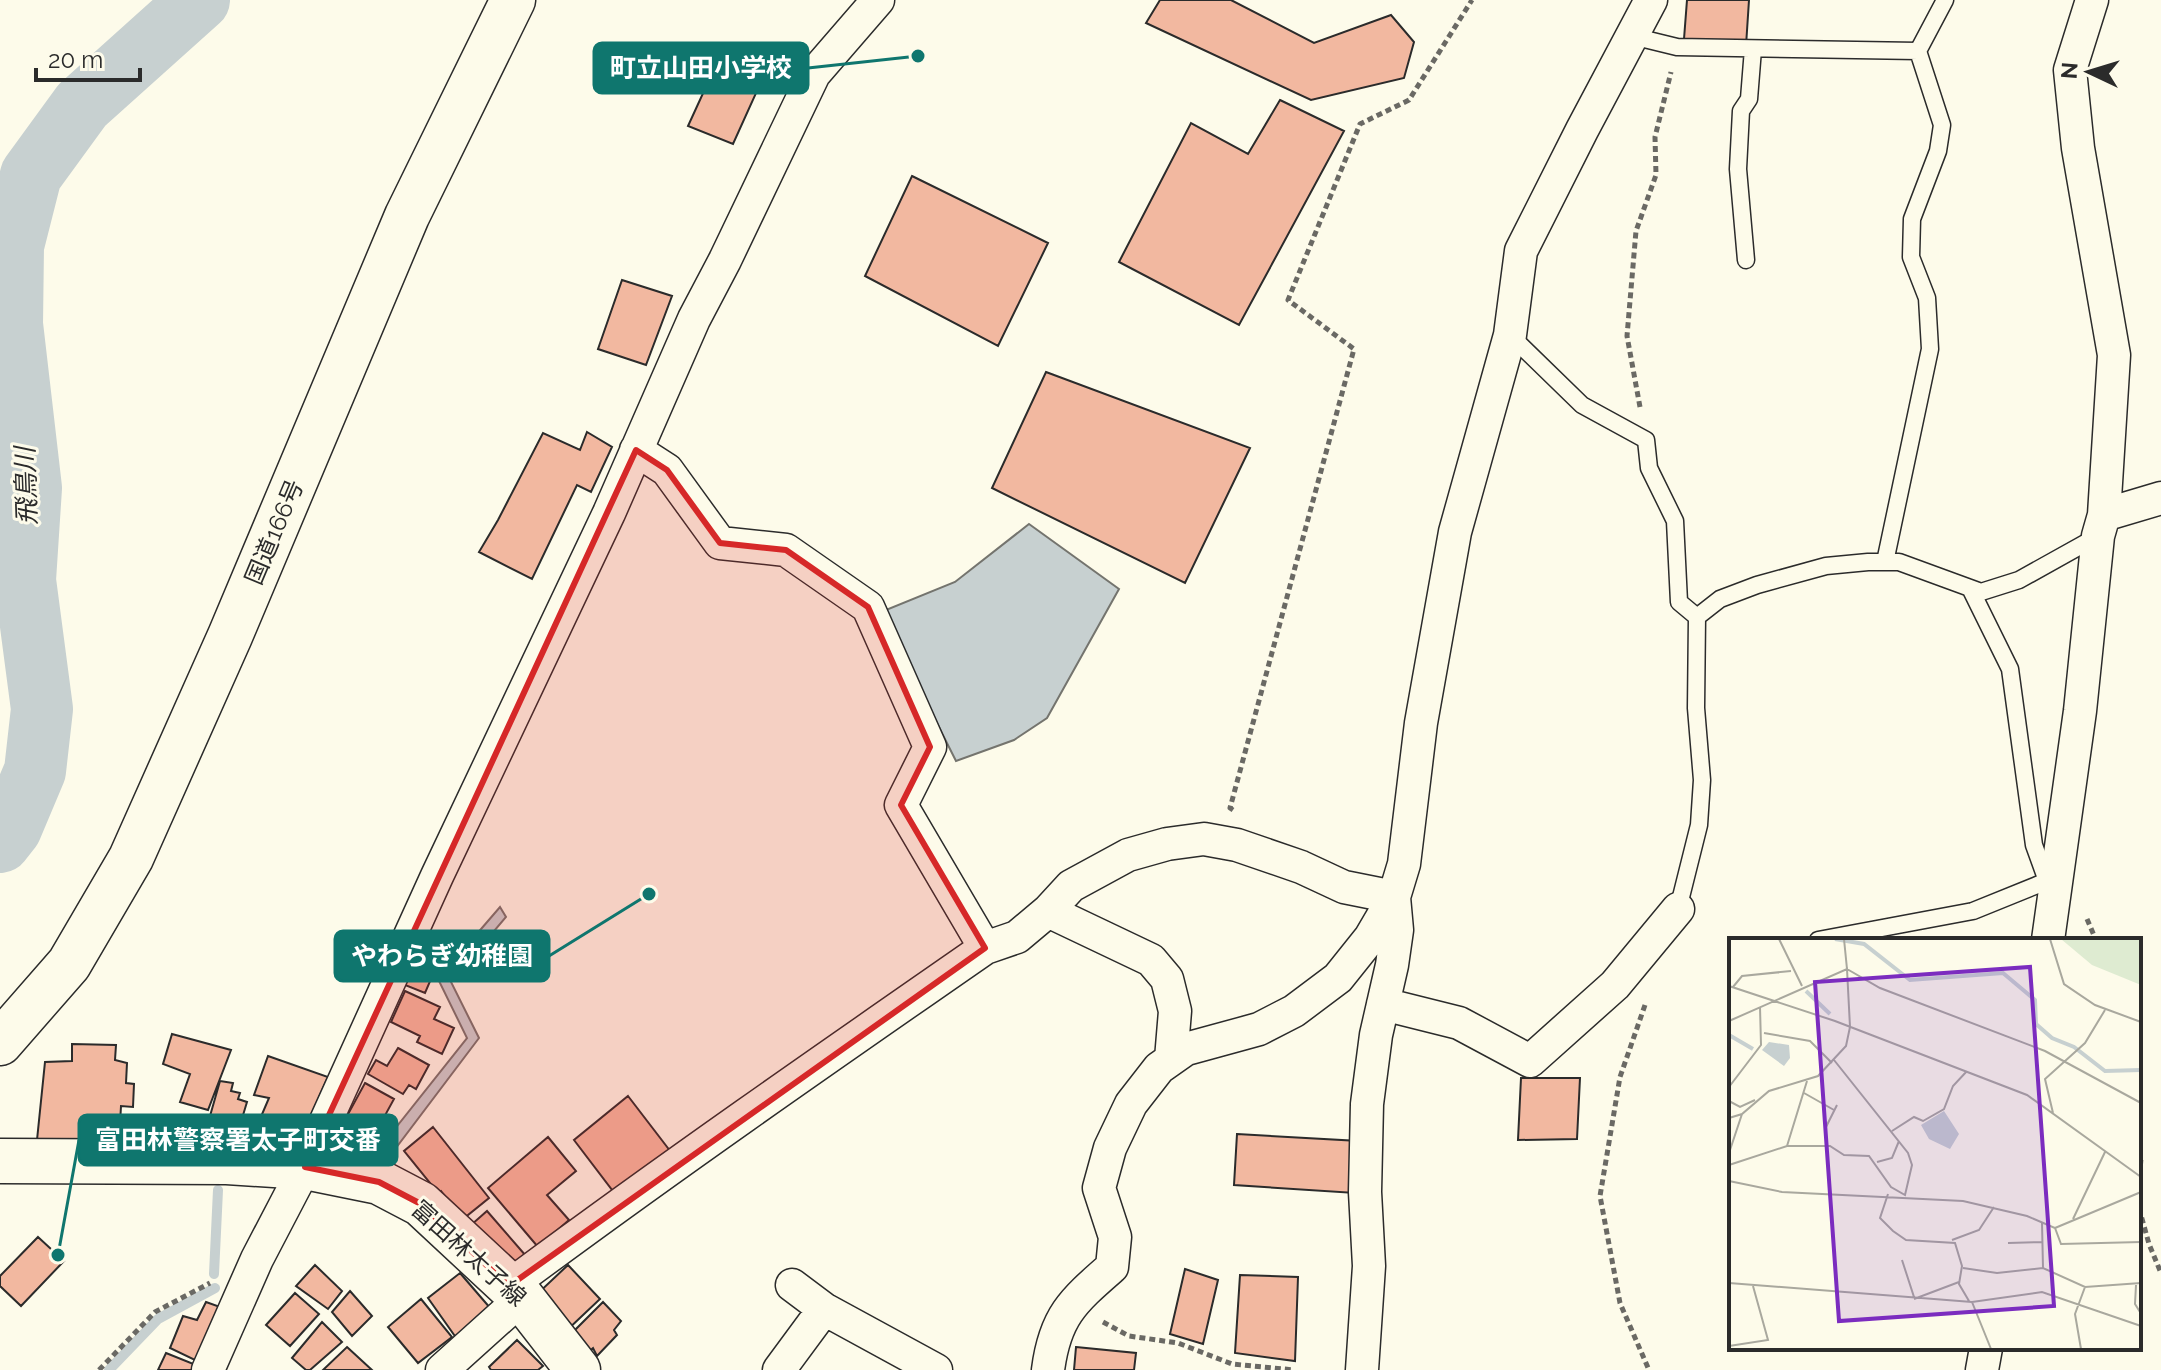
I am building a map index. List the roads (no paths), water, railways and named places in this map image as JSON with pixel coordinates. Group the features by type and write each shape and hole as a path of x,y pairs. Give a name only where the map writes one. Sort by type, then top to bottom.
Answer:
{"main road":[{"name":"国道166号","path":"0,1043 69,964 131,858 237,621 407,216 513,0"},
{"name":"富田林太子線","path":"0,1161 227,1162 305,1167 379,1182 421,1204 515,1292 578,1370"}],"street":[{"path":"208,1370 257,1259 305,1167 437,876 609,513 694,319 814,74 878,0"},
{"path":"1048,1370 1051,1348 1061,1320 1082,1293 1112,1267 1115,1237 1099,1188 1110,1148 1131,1104 1159,1068 1186,1049 1259,1029 1294,1011 1338,978 1370,938 1394,897 1404,864 1421,723 1455,532 1510,335 1521,251 1651,0"},
{"path":"2048,938 2052,883 2080,711 2101,525 2114,355 2078,148 2070,70 2092,0"},
{"path":"636,450 667,470 720,543 786,550 868,607 930,747 901,805 985,948"},
{"path":"2101,525 2161,498"},
{"path":"442,1370 515,1292 702,1145 985,948 1017,937 1071,886 1128,855 1167,844 1204,839 1237,845 1301,867 1344,887 1394,897"},
{"path":"1362,1370 1369,1266 1365,1192 1367,1104 1376,1035 1397,930 1394,897"},
{"path":"1383,1004 1459,1023 1530,1061 1615,985 1678,909"},
{"path":"1048,911 1151,960 1167,979 1175,1011 1171,1059"},
{"path":"792,1285 824,1309 936,1370"},
{"path":"779,1370 824,1309"},
{"path":"1982,1370 1986,1350"}],"lane":[{"path":"1885,562 1930,349 1927,298 1911,257 1912,219 1938,151 1942,125 1918,51 1945,0"},
{"path":"1632,36 1677,47 1918,51"},
{"path":"1746,260 1738,169 1741,111 1749,99 1753,49"},
{"path":"1510,335 1582,405 1646,440 1649,468 1675,521 1679,602 1697,617"},
{"path":"1697,617 1720,599 1826,566 1899,562 1981,592 2019,580 2101,525"},
{"path":"1829,938 1973,911 2052,883 2034,845 2010,669 1970,588"},
{"path":"1678,909 1699,825 1702,780 1696,708 1697,617"}],"waterway":[{"name":"飛鳥川","path":"0,842 11,828 35,771 42,709 25,580 31,488 12,324 13,246 31,175 82,105 199,0"},
{"path":"214,1274 218,1190"},
{"path":"109,1370 158,1319 215,1288"}],"place":[{"name":"町立山田小学校","path":"918,56"},
{"name":"やわらぎ幼稚園","path":"649,894"},
{"name":"富田林警察署太子町交番","path":"58,1255"}]}
